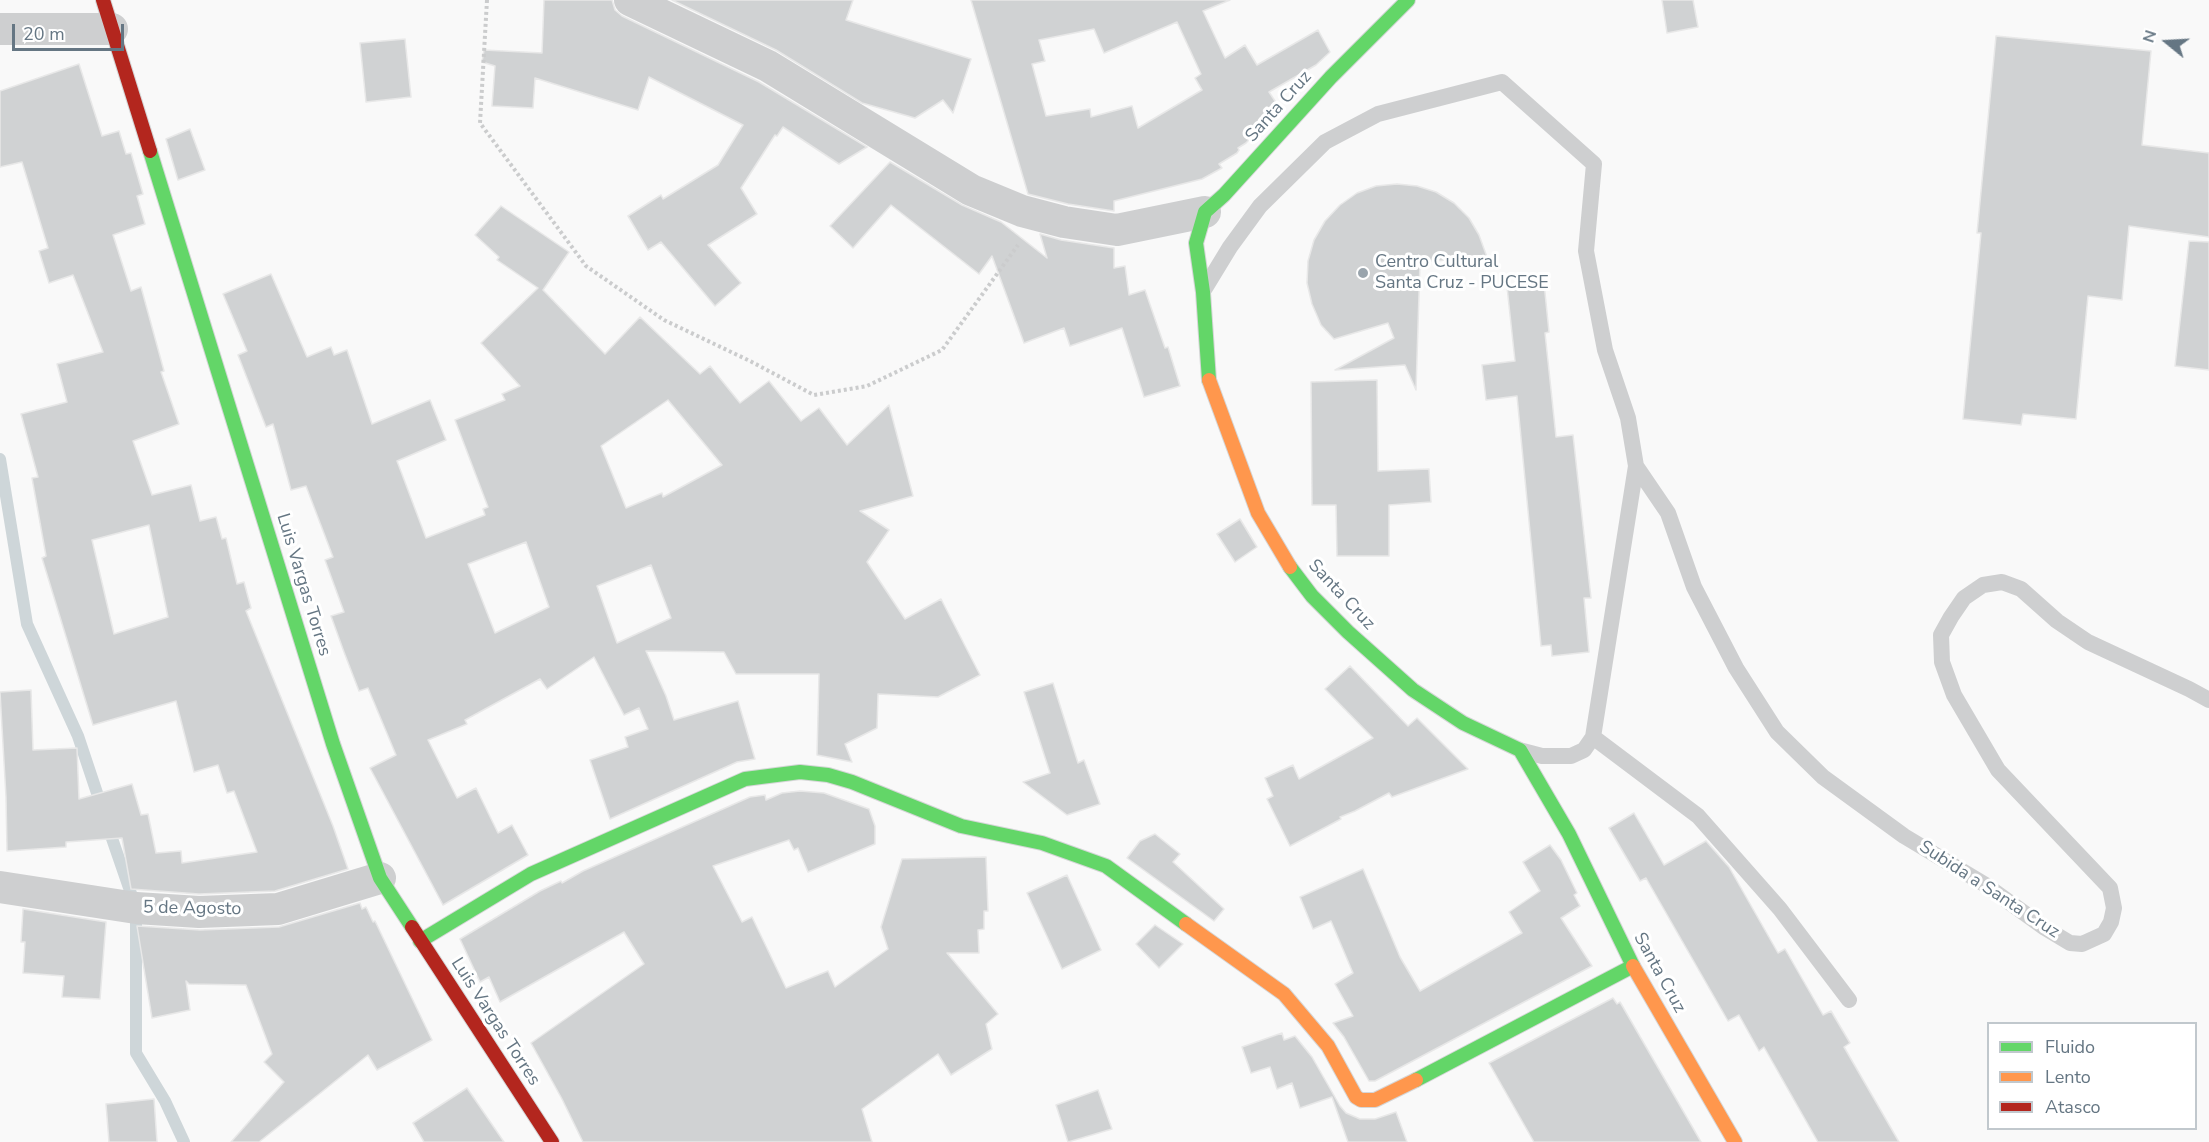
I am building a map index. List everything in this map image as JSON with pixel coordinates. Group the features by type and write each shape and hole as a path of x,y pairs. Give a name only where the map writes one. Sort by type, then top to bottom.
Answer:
{"street":[{"path":"630,0 768,66 971,190 1022,211 1064,222 1117,230 1205,212"},
{"name":"Santa Cruz","path":"1408,0 1330,77 1224,195 1205,212 1196,243 1203,292 1208,378 1258,513 1293,571 1319,603 1413,690 1463,723 1520,750 1569,834 1633,966 1735,1142"},
{"path":"0,28 108,15"},
{"name":"Luis Vargas Torres","path":"108,15 333,744 380,878 552,1142"},
{"path":"420,941 531,874 746,779 800,772 828,775 852,782 960,826 1042,843 1106,866 1284,994 1328,1046 1356,1097 1361,1100 1382,1098 1633,966"},
{"name":"5 de Agosto","path":"0,887 136,908 199,912 278,909 380,878"}],"lane":[{"path":"1203,292 1215,270 1260,206 1325,142 1378,114 1502,82 1594,164 1586,251 1605,350 1629,418 1636,466 1593,737 1584,750 1571,756 1542,756 1520,750"},
{"name":"Subida a Santa Cruz","path":"1636,466 1668,513 1694,587 1736,668 1777,732 1823,777 1904,836 1984,884 2070,943 2082,944 2104,934 2111,922 2114,908 2110,888 1998,770 1976,733 1954,695 1942,662 1941,635 1951,617 1964,598 1983,585 2002,582 2021,589 2057,621 2088,642 2209,700"},
{"path":"1593,737 1698,816 1780,909 1850,1000"}],"path":[{"path":"487,0 480,123 586,266 664,320 814,395 867,386 942,350 1040,215"}],"building":[{"path":"544,0 612,0 615,10 622,16 759,82 867,147 839,164 783,127 777,136 775,135 741,188 757,214 708,245 741,283 715,306 661,242 648,250 628,216 661,195 663,199 718,165 743,125 649,77 638,110 535,78 533,108 492,106 495,66 482,62 484,50 542,53"},
{"path":"672,0 853,0 846,20 971,59 953,113 943,100 915,118 862,103 776,50"},
{"path":"971,0 1230,0 1203,11 1225,58 1245,45 1257,65 1318,30 1330,52 1316,65 1269,92 1279,107 1246,143 1238,148 1237,153 1219,164 1222,168 1202,179 1114,201 1114,211 1068,204 1028,194","holes":["1177,22 1201,74 1195,78 1202,90 1138,128 1132,106 1091,117 1090,109 1046,116 1032,64 1045,61 1039,40 1094,29 1104,53"]},
{"path":"1662,0 1693,0 1698,27 1667,33"},
{"path":"1996,36 2151,51 2142,145 2209,153 2209,237 2129,226 2122,300 2088,296 2076,419 2023,414 2021,425 1963,419 1981,233 1977,233"},
{"path":"405,39 411,97 366,102 360,43"},
{"path":"79,64 102,136 119,131 126,154 131,153 143,194 137,196 145,224 113,235 131,291 141,287 164,371 161,372 179,424 133,441 152,495 191,485 200,521 216,517 222,539 226,538 237,584 244,582 251,608 246,611 333,826 348,869 275,891 199,894 131,889 122,838 66,842 66,847 7,851 0,692 31,690 33,750 77,748 79,799 132,784 141,815 148,814 156,853 181,851 182,863 257,852 234,791 227,793 218,765 194,772 176,701 93,725 42,558 46,556 32,478 38,477 21,414 67,402 57,364 103,352 73,275 49,283 39,251 48,248 22,162 0,167 0,91","holes":["149,525 168,617 114,634 92,540"]},
{"path":"190,129 205,170 178,180 166,139"},
{"path":"890,162 962,205 1001,222 1047,258 1040,234 1061,240 1114,248 1114,268 1125,266 1129,295 1145,290 1165,348 1168,347 1180,386 1144,397 1122,328 1070,346 1064,328 1024,343 992,256 979,274 891,205 853,248 830,226"},
{"name":"Centro Cultural Santa Cruz - PUCESE","path":"1397,184 1417,186 1436,192 1454,203 1469,218 1479,235 1487,257 1420,262 1416,390 1405,365 1335,370 1394,338 1388,323 1334,339 1321,325 1312,304 1307,283 1308,261 1314,240 1325,221 1340,205 1357,193 1376,186"},
{"path":"501,206 569,252 543,290 605,354 640,317 700,374 710,366 740,403 769,381 801,421 819,408 847,445 889,405 913,496 860,511 889,530 867,562 905,619 941,599 980,675 938,697 878,694 877,728 845,744 852,762 817,755 819,674 736,674 724,652 646,651 674,720 738,701 755,759 737,762 610,819 590,760 628,747 625,737 648,729 639,708 624,715 594,657 547,689 540,679 465,720 467,724 428,740 457,798 476,788 498,833 512,825 528,855 443,905 370,768 396,755 368,688 359,691 344,652 331,616 344,612 325,560 333,557 306,486 291,490 273,424 266,427 238,355 247,351 223,294 271,274 307,357 331,347 334,355 347,350 372,424 430,400 446,440 397,461 426,538 485,515 483,509 488,507 455,420 505,400 502,394 520,386 481,343 538,288 497,260 499,257 475,235","holes":["668,400 722,465 663,497 662,493 626,508 601,446","526,542 549,607 495,633 468,564","651,565 671,618 617,643 597,586"]},
{"path":"2189,241 2209,242 2209,370 2175,366"},
{"path":"1544,283 1549,332 1545,333 1556,437 1573,435 1591,598 1584,598 1589,652 1552,656 1551,645 1541,646 1517,396 1486,400 1482,365 1515,361 1507,287"},
{"path":"1377,380 1378,471 1429,469 1431,502 1389,505 1389,556 1337,556 1336,505 1312,505 1311,382"},
{"path":"1240,519 1257,547 1235,562 1217,534"},
{"path":"1350,666 1408,726 1417,718 1468,769 1392,797 1389,793 1340,817 1341,819 1290,846 1267,799 1273,796 1265,778 1293,765 1299,779 1373,738 1325,689"},
{"path":"1053,683 1078,763 1084,760 1100,804 1067,815 1023,782 1050,773 1024,692"},
{"path":"800,791 824,793 869,809 875,826 875,844 808,872 798,848 794,850 789,840 713,866 742,922 752,917 786,988 828,971 835,987 888,949 881,927 902,859 986,857 988,911 984,911 984,929 978,930 979,953 947,953 998,1014 986,1024 992,1049 951,1075 938,1054 862,1109 872,1142 583,1142 531,1043 644,964 624,932 500,1002 489,977 480,982 460,939 540,891 750,797 765,795 766,800 782,793"},
{"path":"1634,813 1664,865 1706,841 1729,867 1778,953 1785,949 1823,1015 1831,1011 1850,1043 1844,1047 1899,1142 1818,1142 1764,1047 1759,1051 1739,1015 1728,1021 1646,878 1640,881 1609,828"},
{"path":"1155,834 1180,854 1173,862 1224,909 1214,921 1127,858 1140,841"},
{"path":"1550,845 1561,860 1577,893 1574,895 1580,906 1561,918 1592,966 1375,1081 1369,1081 1344,1037 1333,1023 1353,1016 1335,984 1353,973 1331,921 1313,929 1300,897 1363,869 1400,957 1420,991 1522,933 1509,912 1540,891 1523,862"},
{"path":"1067,875 1101,950 1062,969 1027,893"},
{"path":"360,903 362,909 366,907 373,922 375,921 432,1040 377,1070 368,1055 259,1142 231,1142 284,1082 264,1062 272,1054 246,985 189,984 186,981 190,1010 152,1018 137,926 200,930 279,927"},
{"path":"23,909 106,922 100,999 62,997 64,976 23,973 25,942 21,942"},
{"path":"1155,925 1183,944 1159,968 1136,944"},
{"path":"1613,998 1617,1004 1620,1002 1701,1142 1534,1142 1489,1063"},
{"path":"1282,1033 1284,1040 1295,1036 1312,1057 1346,1113 1360,1119 1375,1119 1396,1112 1407,1142 1348,1142 1332,1097 1300,1108 1292,1083 1277,1089 1270,1067 1251,1073 1242,1047"},
{"path":"467,1088 504,1142 424,1142 413,1123"},
{"path":"1098,1090 1112,1129 1068,1142 1056,1105"},
{"path":"154,1099 157,1142 109,1142 106,1104"}],"waterway":[{"path":"0,459 27,624 78,736 102,808"},
{"path":"107,824 136,908 136,1053 165,1101 184,1142"}],"traffic: fast":[{"path":"1209,380 1203,292 1196,243 1205,212 1224,195 1331,77 1408,0"},
{"path":"150,151 333,744 380,878 412,927"},
{"path":"1290,567 1312,596 1348,632 1413,690 1463,723 1520,750 1569,834 1633,966"},
{"path":"420,941 531,874 745,779 800,772 828,775 852,782 961,826 1042,843 1106,866 1186,924"},
{"path":"1416,1080 1633,966"}],"traffic: slow":[{"path":"1209,380 1258,513 1290,567"},
{"path":"1186,924 1284,994 1328,1046 1356,1097 1361,1100 1375,1100 1416,1080"},
{"path":"1633,966 1735,1142"}],"traffic: jam":[{"path":"103,0 150,151"},
{"path":"412,927 552,1142"}],"place":[{"name":"Centro Cultural Santa Cruz - PUCESE","path":"1363,273"}]}
